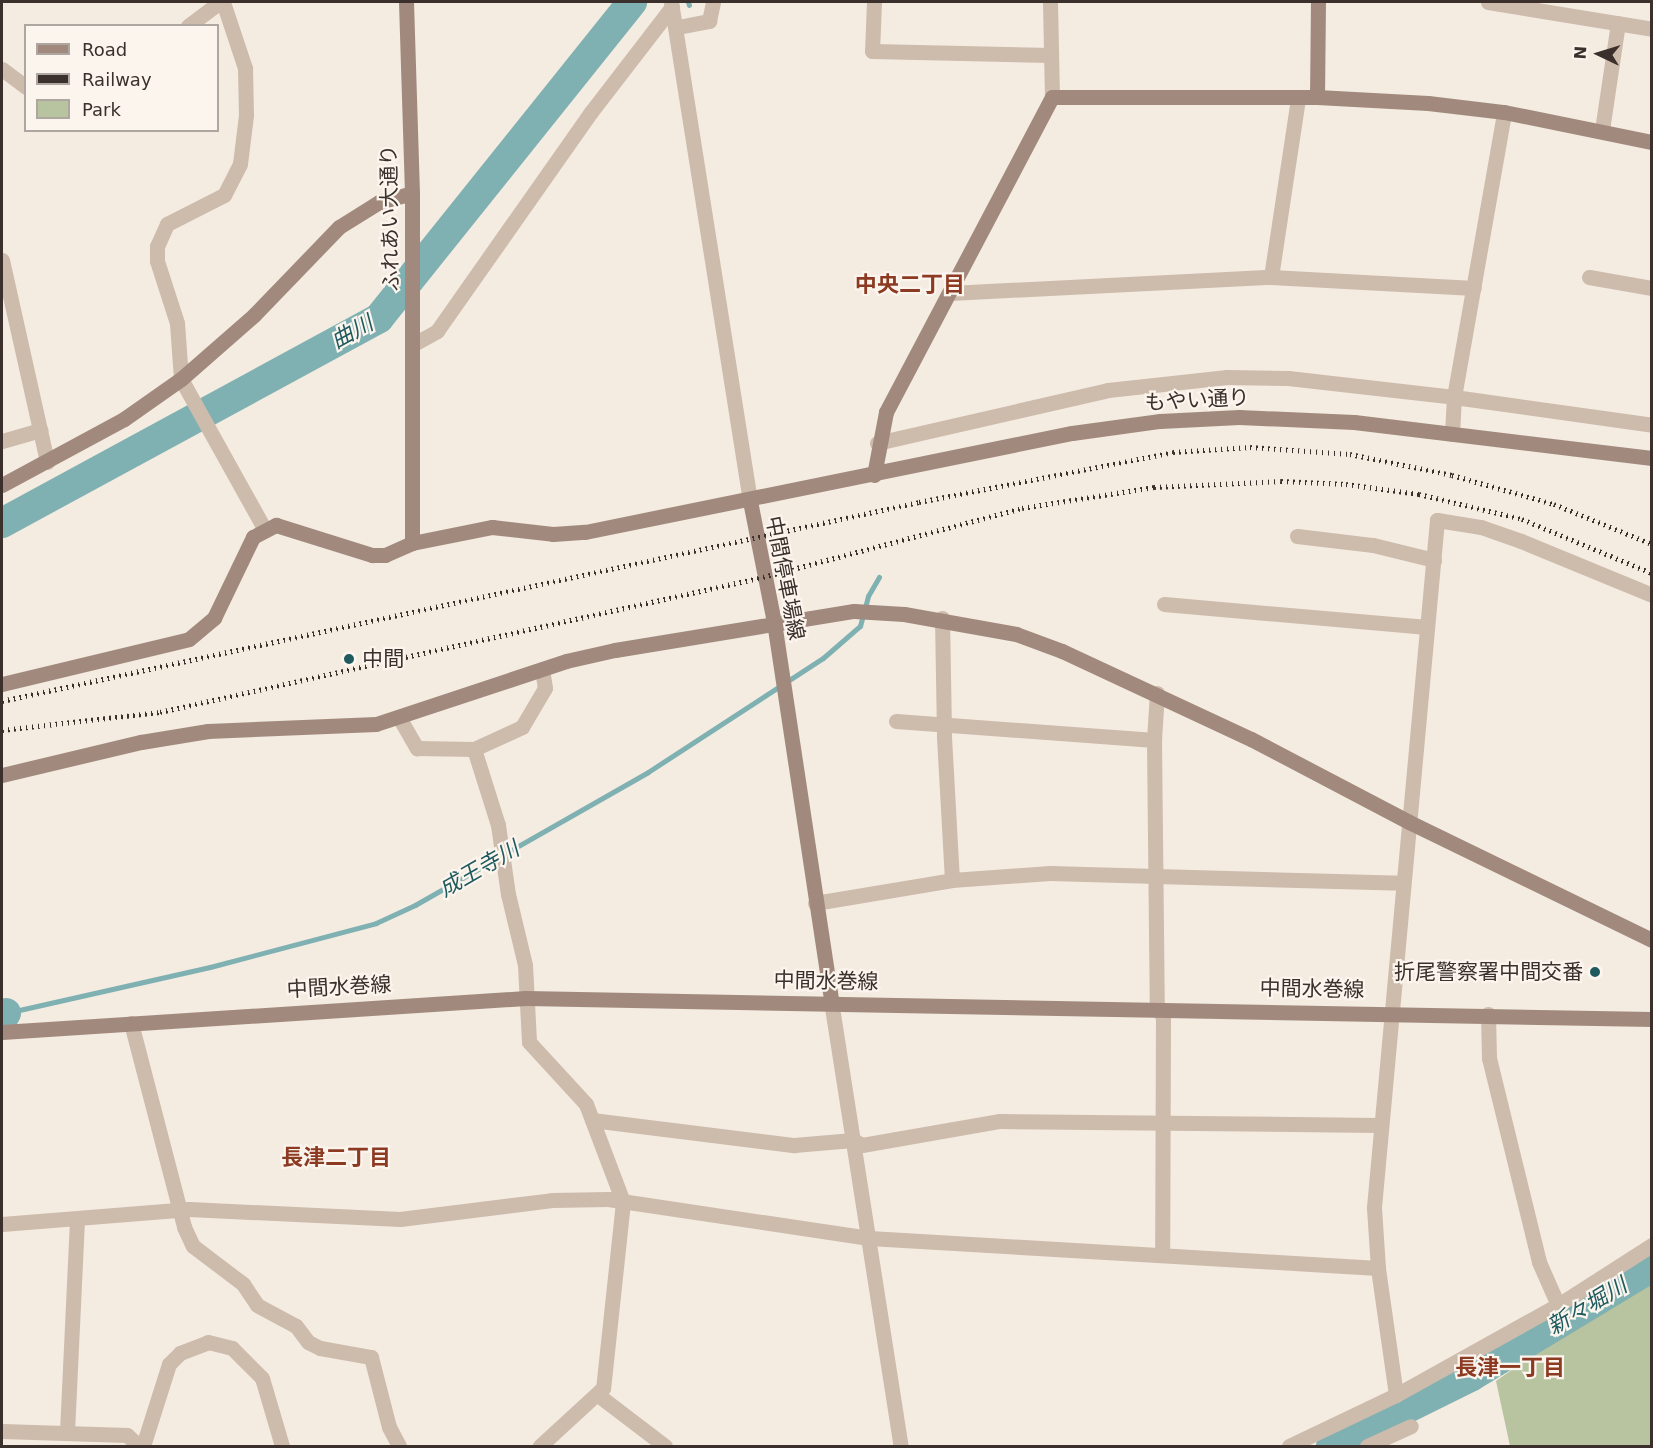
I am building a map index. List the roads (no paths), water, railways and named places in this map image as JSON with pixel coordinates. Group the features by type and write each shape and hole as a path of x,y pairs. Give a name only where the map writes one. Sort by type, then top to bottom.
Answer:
{"street":[{"path":"2,684 189,639 214,618 253,537 264,528 228,458 181,379 177,323 157,261 157,246 167,224 177,216 224,195 240,164 246,115 244,68 222,2 191,24"},
{"name":"ふれあい大通り","path":"406,2 412,193 412,543"},
{"path":"678,27 709,21 713,2"},
{"path":"874,2 872,51 1050,55"},
{"path":"874,475 878,443 886,412 1052,97 1050,2"},
{"path":"1317,98 1318,2"},
{"path":"1488,2 1652,29"},
{"path":"672,4 678,27 750,501"},
{"path":"412,345 437,331 591,112 672,4"},
{"path":"1602,130 1618,23"},
{"path":"2,69 24,86"},
{"path":"1052,97 1317,98 1504,112 1602,130 1652,142"},
{"path":"1271,277 1298,98"},
{"path":"1452,434 1454,397 1504,112"},
{"path":"2,485 124,419 181,379 254,315 339,227 379,202 412,193"},
{"path":"2,260 47,462"},
{"path":"950,293 1271,277 1473,288"},
{"path":"1589,277 1652,288"},
{"path":"878,443 1108,390 1227,377 1288,378 1454,397 1652,425"},
{"name":"もやい通り","path":"750,501 1072,433 1160,421 1294,418 1652,458"},
{"path":"2,441 40,430"},
{"name":"中間停車場線","path":"264,528 293,527 372,555 385,555 412,543 492,527 553,534 585,532 750,501 774,622 831,1001"},
{"path":"1396,1395 1378,1268 1374,1207 1389,1011 1437,520 1481,527 1652,595"},
{"path":"1297,536 1373,545 1434,560"},
{"path":"1164,604 1427,627"},
{"path":"2,775 141,742 208,731 341,727 400,719 542,669 615,650 774,622 854,611 942,618 1016,634 1157,693 1409,822 1652,940"},
{"path":"942,618 944,723 952,880"},
{"path":"400,719 417,748 474,749 522,727 545,688 542,669"},
{"path":"1157,693 1154,740 1157,1007 1163,1017 1162,1255"},
{"path":"896,721 1154,740"},
{"path":"474,749 498,825 508,894 525,966 529,1042 586,1104 623,1202 615,1299 603,1388 540,1446"},
{"path":"815,903 952,880 1050,873 1402,883"},
{"name":"中間水巻線","path":"2,1032 526,998 1389,1011 1652,1019"},
{"path":"831,1001 901,1446"},
{"path":"1488,1014 1489,1058 1539,1262 1558,1305"},
{"path":"131,1023 181,1212 194,1246 243,1284 257,1305 296,1326 308,1342 320,1348 371,1357 389,1427 399,1446"},
{"path":"592,1120 794,1145 853,1140 862,1145 1000,1121 1379,1125"},
{"path":"2,1224 181,1212 189,1209 400,1219 552,1200 623,1202 869,1238 1378,1268"},
{"path":"67,1432 77,1219"},
{"path":"1288,1446 1396,1395 1558,1305 1652,1245"},
{"path":"2,1431 127,1435 141,1446 169,1364 180,1353 208,1342 232,1348 262,1378 282,1446"},
{"path":"598,1395 665,1446"},
{"path":"1366,1446 1411,1426"}],"waterway":[{"name":"曲川","path":"2,523 379,318 632,2"},
{"name":"成王寺川","path":"6,1013 210,967 376,923 415,905 648,772 823,658 860,626 868,596 879,577"},
{"name":"成王寺川","path":"2,1020 6,1013"},
{"name":"新々堀川","path":"1331,1446 1472,1376 1652,1267"}],"railway":[{"path":"2,701 919,502 1173,452 1250,447 1350,454 1452,475 1554,504 1652,544"},
{"path":"2,730 160,712 763,577 1022,508 1154,487 1281,481 1346,484 1419,494 1522,519 1652,573"}],"place":[{"name":"中間","path":"349,659"},
{"name":"折尾警察署中間交番","path":"1595,972"}],"district":[{"name":"中央二丁目","path":"910,285"},
{"name":"長津二丁目","path":"336,1158"},
{"name":"長津一丁目","path":"1510,1368"}]}
